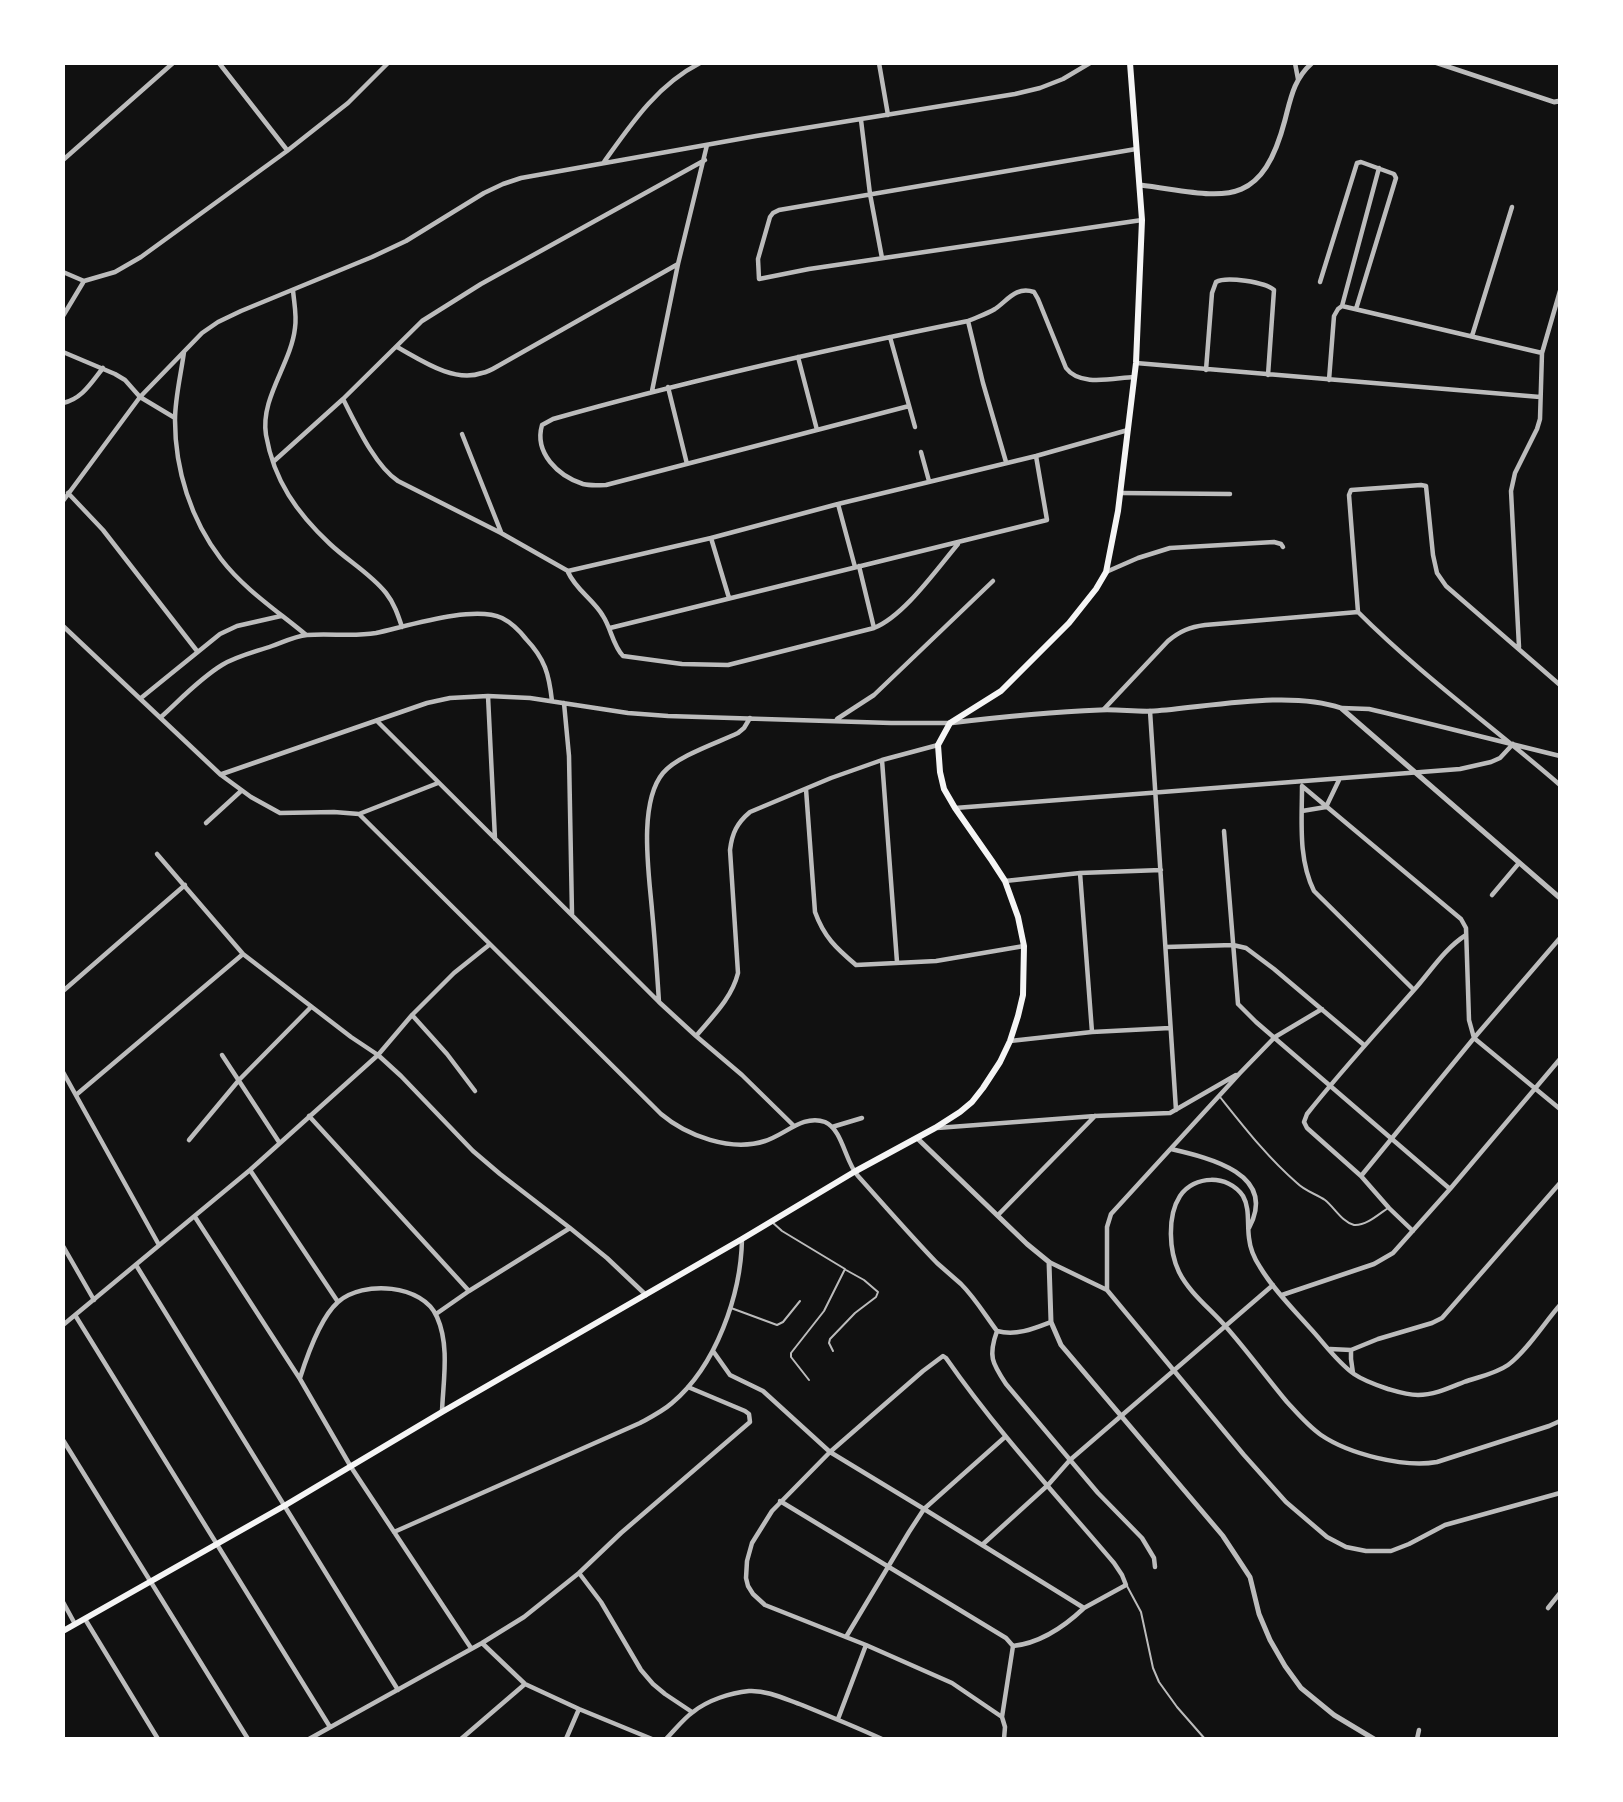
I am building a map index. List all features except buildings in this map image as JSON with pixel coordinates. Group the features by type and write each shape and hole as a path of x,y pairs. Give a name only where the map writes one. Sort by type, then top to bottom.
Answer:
{"main road":[{"path":"63,1631 284,1506 854,1172 936,1128 972,1102 984,1088 1010,1041 1023,995 1024,946 1018,917 1004,881 944,789 938,746 950,723 1001,691 1069,624 1096,589 1105,572 1118,511 1136,363 1142,220 1129,63"}],"street":[{"path":"63,160 173,63"},
{"path":"219,63 287,151"},
{"path":"63,272 84,281 116,272 141,257 287,151 348,103 388,63"},
{"path":"603,163 663,87 700,63"},
{"path":"879,63 888,115"},
{"path":"63,501 140,397 202,333 241,311 406,241 503,184 521,178 756,136 1002,96 1040,88 1063,79 1090,63"},
{"path":"1295,63 1298,79"},
{"path":"1140,185 1219,195 1234,193 1250,186 1265,171 1275,152 1298,79 1312,63"},
{"path":"1437,63 1557,101 1560,107"},
{"path":"861,120 870,194 882,258"},
{"path":"652,391 678,264 707,145"},
{"path":"1136,149 787,208 773,213 771,217 758,259 759,279 1142,220"},
{"path":"273,462 343,399 422,321 481,284 705,160"},
{"path":"1320,282 1356,165 1361,162 1394,174 1396,178 1356,309"},
{"path":"1329,380 1334,316 1342,306 1380,168"},
{"path":"1472,336 1512,207"},
{"path":"397,347 432,366 452,373 467,376 481,374 678,264"},
{"path":"1206,370 1212,293 1216,282 1224,279 1268,285 1274,290 1268,375"},
{"path":"63,316 84,281"},
{"path":"293,290 296,313 292,344 266,417 266,434 273,462 285,491 298,511 330,544 385,592 402,627"},
{"path":"909,406 606,485 583,484 554,467 545,456 540,434 542,425 547,421 652,391 968,321 993,311 1021,290 1034,292 1070,373 1086,379 1134,377"},
{"path":"1519,648 1511,491 1515,473 1540,419 1542,352 1560,291"},
{"path":"1342,306 1542,352"},
{"path":"968,321 1006,462"},
{"path":"890,337 915,427"},
{"path":"184,351 175,418 177,460 187,496 221,559 246,586 305,635"},
{"path":"63,352 125,380 140,397 175,418"},
{"path":"798,357 817,430"},
{"path":"1136,363 1540,397"},
{"path":"63,403 81,396 103,368"},
{"path":"668,387 687,464"},
{"path":"343,399 389,475 501,533 568,572 575,584 601,612 623,656 682,664 728,665 874,628 895,616 958,544"},
{"path":"568,572 1036,456 1128,430"},
{"path":"462,434 501,533"},
{"path":"921,452 929,481"},
{"path":"610,628 1047,520 1036,456"},
{"path":"1560,685 1446,586 1437,573 1426,486 1351,490 1349,495 1358,612 1412,663 1560,785"},
{"path":"68,493 103,530 197,651"},
{"path":"1120,493 1230,494"},
{"path":"838,504 874,628"},
{"path":"711,538 729,598"},
{"path":"1105,572 1170,548 1273,542 1283,547"},
{"path":"835,721 874,695 993,581"},
{"path":"1104,710 1168,641 1190,627 1358,612"},
{"path":"161,717 210,673 224,664 305,635 372,634 454,616 476,614 489,614 516,626 539,652 549,679 552,701"},
{"path":"141,698 220,634 237,626 281,616"},
{"path":"63,626 221,775 241,791 280,813 359,814 438,783"},
{"path":"221,775 428,703 450,698 488,696 530,698 628,713 668,716 891,723 950,723 1104,710 1150,711 1251,702 1316,701 1341,708 1369,709 1560,757"},
{"path":"488,696 495,839"},
{"path":"564,703 569,768 572,914"},
{"path":"1341,708 1560,898"},
{"path":"1150,711 1176,1110"},
{"path":"659,1002 648,850 653,791 662,774 670,766 738,733 750,718"},
{"path":"377,721 659,1002 742,1075 794,1126"},
{"path":"955,808 1156,791 1302,784 1460,769 1500,758 1513,744"},
{"path":"696,1036 730,995 738,973 730,850 735,828 750,812 831,778 882,760 938,746"},
{"path":"882,760 897,962"},
{"path":"1326,807 1339,779"},
{"path":"1302,784 1326,807 1456,913 1464,923 1467,935 1469,1020 1474,1038 1560,1109"},
{"path":"1302,784 1304,863 1307,878 1314,891 1414,990"},
{"path":"806,789 815,912 827,938 856,965 965,958 1024,946"},
{"path":"206,823 241,791"},
{"path":"1302,811 1326,807"},
{"path":"359,814 674,1125 707,1139 753,1144 768,1140 807,1121 825,1122 838,1135 854,1172 968,1293 997,1331 1015,1333 1051,1322"},
{"path":"1224,831 1238,1004 1450,1189"},
{"path":"157,854 243,954 378,1055 473,1151 607,1258 646,1295"},
{"path":"1492,895 1519,863"},
{"path":"1004,881 1080,873 1161,870"},
{"path":"1080,873 1092,1031"},
{"path":"63,992 185,885"},
{"path":"1413,1231 1361,1176 1305,1125 1307,1114 1450,947 1467,935"},
{"path":"1361,1176 1560,938"},
{"path":"63,1325 250,1170 378,1055 412,1015 454,973 489,945"},
{"path":"1166,947 1233,945 1245,948 1364,1045"},
{"path":"76,1095 243,954"},
{"path":"189,1140 239,1080 311,1007"},
{"path":"1108,1290 1108,1220 1111,1214 1275,1037 1322,1009"},
{"path":"412,1015 475,1091"},
{"path":"1010,1041 1092,1031 1170,1028"},
{"path":"222,1055 279,1142"},
{"path":"1282,1295 1374,1264 1393,1252 1560,1059"},
{"path":"63,1072 159,1245"},
{"path":"936,1128 1170,1113 1240,1073"},
{"path":"309,1116 469,1291"},
{"path":"998,1215 1095,1116"},
{"path":"832,1127 862,1118"},
{"path":"917,1138 1049,1262 1108,1290 1244,1455 1286,1502 1327,1537 1346,1547 1366,1551 1391,1551 1445,1524 1560,1493"},
{"path":"1171,1149 1213,1160 1243,1178 1256,1197 1257,1207 1248,1229"},
{"path":"250,1170 338,1302"},
{"path":"1560,1305 1509,1364 1435,1393 1402,1394 1353,1373 1273,1285 1253,1254 1247,1205 1237,1190 1216,1180 1203,1180 1192,1184 1175,1204 1172,1240 1174,1258 1180,1274 1305,1423 1322,1436 1367,1454 1404,1463 1424,1464 1560,1421"},
{"path":"1329,1349 1351,1350 1442,1318 1560,1183"},
{"path":"195,1217 300,1379 351,1467 471,1648"},
{"path":"436,1314 570,1228"},
{"path":"394,1532 640,1423 672,1404 688,1387 713,1351 740,1272 742,1239"},
{"path":"63,1246 94,1300"},
{"path":"1049,1262 1051,1322 1061,1345 1223,1536 1250,1577 1267,1642 1301,1688 1334,1715 1374,1739"},
{"path":"136,1265 398,1690"},
{"path":"982,1545 1050,1483 1070,1460 1273,1285"},
{"path":"300,1379 310,1348 338,1302 363,1291 386,1287 412,1294 425,1302 436,1314 444,1343 442,1412"},
{"path":"75,1315 330,1727"},
{"path":"997,1331 991,1352 997,1371 1098,1493 1142,1538 1154,1558 1155,1567"},
{"path":"1351,1350 1353,1373"},
{"path":"713,1351 730,1375 763,1391 830,1452 1084,1608"},
{"path":"1002,1717 960,1687 866,1645 765,1605 748,1586 746,1569 752,1543 772,1511 830,1452 941,1357 946,1358 1005,1437 1050,1483 1114,1563 1126,1585 1084,1608 1067,1624 1049,1635 1013,1646"},
{"path":"309,1739 482,1643 524,1616 579,1573 621,1533 750,1422 749,1414 745,1411 688,1387"},
{"path":"846,1637 925,1509 1005,1437"},
{"path":"63,1440 248,1739"},
{"path":"780,1502 1006,1638 1013,1646 1002,1717 1004,1739"},
{"path":"579,1573 601,1602 641,1670 665,1694 692,1712"},
{"path":"1548,1608 1560,1593"},
{"path":"63,1602 75,1624"},
{"path":"85,1619 158,1739"},
{"path":"482,1643 525,1685 652,1739"},
{"path":"838,1719 866,1645"},
{"path":"461,1739 525,1685"},
{"path":"666,1739 692,1712 708,1702 750,1691 778,1696 882,1739"},
{"path":"566,1739 579,1709"},
{"path":"1417,1739 1419,1730"},
{"path":"862,1739 865,1731"}],"lane":[{"path":"1219,1097 1257,1143 1298,1185 1323,1199 1348,1222 1362,1224 1389,1208"},
{"path":"773,1221 782,1231 864,1280 878,1292 876,1297 855,1313 829,1340 833,1351"},
{"path":"809,1380 791,1357 791,1353 824,1311 845,1269"},
{"path":"730,1307 777,1325 783,1322 800,1301"},
{"path":"1126,1585 1141,1612 1153,1668 1159,1682 1205,1739"}]}
